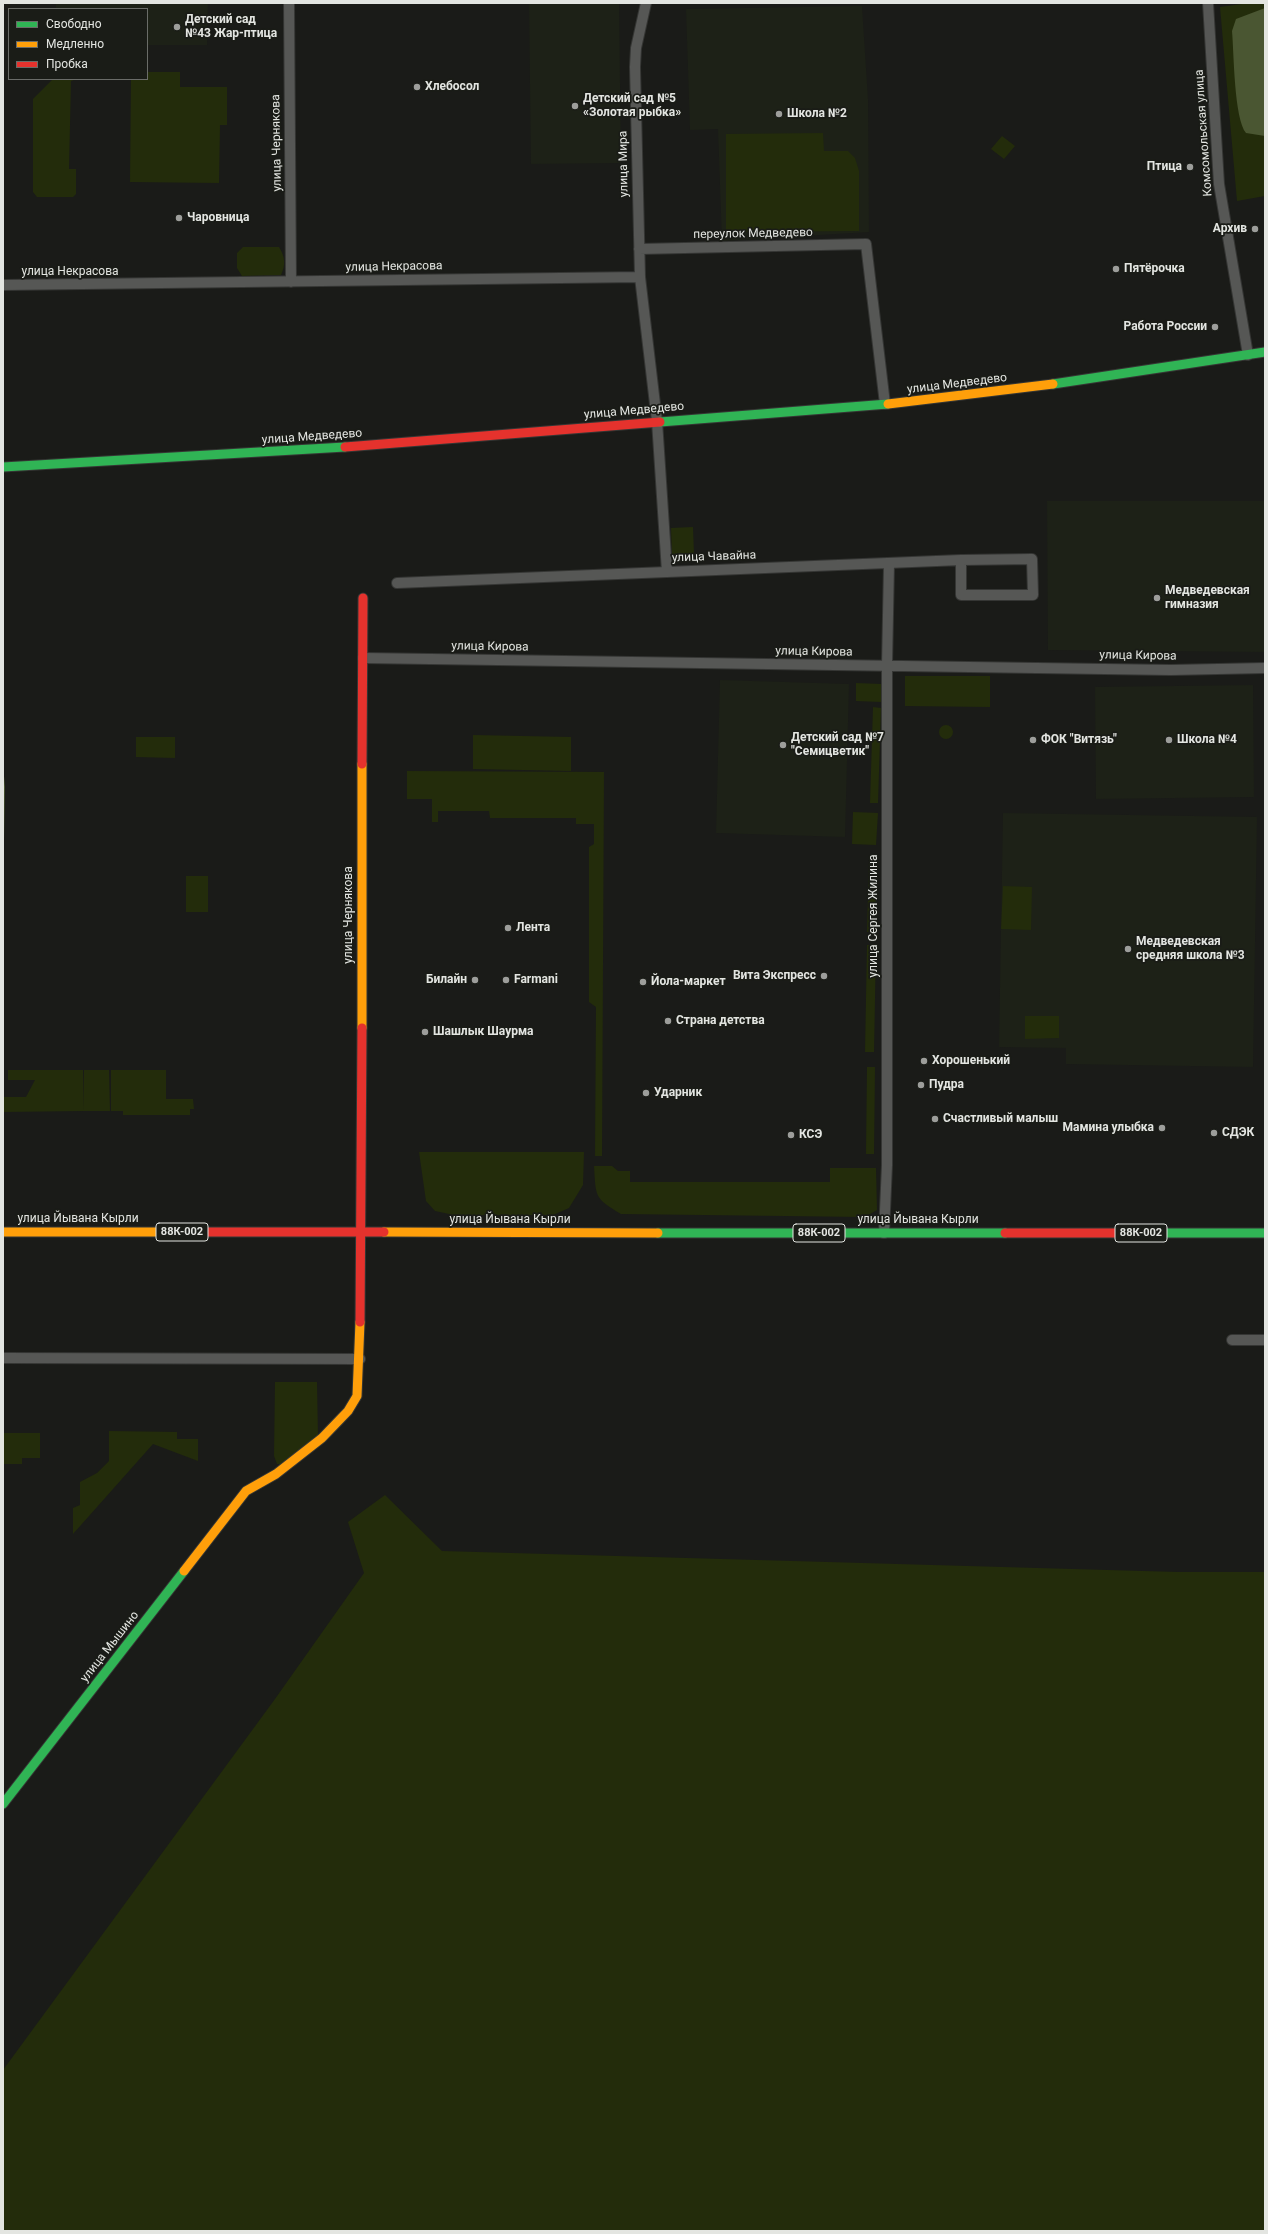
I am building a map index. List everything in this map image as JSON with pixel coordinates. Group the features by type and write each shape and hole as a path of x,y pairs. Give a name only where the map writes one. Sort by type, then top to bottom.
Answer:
{"street":[{"name":"улица Чернякова","path":"289,3 291,282"},
{"name":"улица Мира","path":"640,277 635,67 636,48 646,3"},
{"name":"Комсомольская улица","path":"1208,3 1219,184 1248,355"},
{"name":"переулок Медведево","path":"639,250 866,244 885,404"},
{"name":"улица Некрасова","path":"3,285 640,277"},
{"path":"640,277 657,421 667,572"},
{"name":"улица Медведево","path":"3,467 289,452 657,421 885,404 1044,385 1265,352"},
{"name":"улица Чавайна","path":"397,583 961,560 1032,559 1033,595 961,595 961,560"},
{"name":"улица Сергея Жилина","path":"884,1233 887,1165 887,666 889,564"},
{"name":"улица Чернякова","path":"360,1359 363,598"},
{"name":"улица Кирова","path":"363,658 1171,670 1265,668"},
{"name":"улица Йывана Кырли","path":"3,1232 1265,1232"},
{"path":"1232,1340 1265,1340"},
{"path":"3,1358 360,1359"},
{"name":"улица Мышино","path":"3,1804 246,1491 276,1474 322,1438 348,1411 357,1396 360,1359"}],"shaded area":[{"name":"Детский сад №43 Жар-птица","path":"56,3 208,3 207,45 148,45 148,8 56,8"},
{"name":"Детский сад №5 «Золотая рыбка»","path":"529,3 619,3 621,163 531,164"},
{"path":"1249,3 1265,3 1265,196 1237,201 1220,7"},
{"name":"Школа №2","path":"862,6 868,99 869,232 722,241 718,129 690,130 686,9"},
{"path":"1265,8 1265,136 1246,133 1242,125 1237,100 1232,31 1236,19"},
{"path":"148,72 180,72 180,87 227,87 227,125 220,125 219,183 130,182 131,80 148,80"},
{"path":"52,80 74,80 71,81 69,169 76,169 76,194 73,197 37,197 33,192 33,99"},
{"path":"823,133 824,151 848,151 855,158 859,171 859,231 726,232 726,134"},
{"path":"1002,136 1015,146 1004,159 991,149"},
{"path":"243,247 279,247 283,254 284,261 284,267 281,275 242,276 237,268 237,253"},
{"name":"Медведевская гимназия","path":"1047,501 1265,501 1265,652 1048,650"},
{"path":"693,527 694,554 672,555 671,528"},
{"path":"905,676 990,676 990,707 905,706"},
{"name":"Детский сад №7 \"Семицветик\"","path":"720,680 849,684 845,837 716,833"},
{"path":"856,683 881,684 881,702 856,701"},
{"path":"1253,685 1254,797 1096,799 1095,687"},
{"path":"873,707 881,708 878,803 870,803"},
{"path":"943,725 949,725 953,729 953,735 949,739 943,739 939,735 939,729"},
{"path":"473,735 571,737 571,771 473,769"},
{"path":"136,737 175,737 175,758 136,757"},
{"path":"3,765 5,787 3,893"},
{"path":"407,771 604,772 602,1156 595,1156 596,1007 589,1002 589,847 594,844 594,824 576,824 576,818 490,818 489,811 438,811 438,822 432,822 432,799 407,799"},
{"path":"853,812 878,813 876,845 852,844"},
{"name":"Медведевская средняя школа №3","path":"1003,813 1257,817 1253,1067 1066,1064 1066,1048 999,1047"},
{"path":"869,860 877,860 875,932 867,932"},
{"path":"186,876 208,876 208,912 186,912"},
{"path":"1003,886 1032,887 1031,930 1001,929"},
{"path":"867,945 876,945 874,1052 865,1052"},
{"path":"1025,1016 1059,1016 1059,1038 1025,1039"},
{"path":"867,1067 875,1067 874,1154 866,1154"},
{"path":"8,1070 83,1070 84,1111 3,1112 3,1097 26,1097 35,1080 8,1080"},
{"path":"84,1070 109,1070 110,1111 84,1111"},
{"path":"111,1070 166,1070 166,1099 193,1099 194,1109 190,1109 190,1115 123,1115 123,1111 111,1111"},
{"path":"419,1152 584,1152 583,1185 569,1208 553,1215 454,1215 435,1211 426,1201"},
{"path":"594,1166 612,1166 618,1171 630,1171 630,1182 830,1182 830,1168 876,1168 877,1210 865,1217 621,1214 606,1204 598,1196 595,1184"},
{"path":"275,1382 317,1382 318,1436 282,1464 277,1464 274,1456"},
{"path":"109,1431 177,1432 177,1439 198,1439 198,1461 153,1444 73,1534 73,1508 80,1505 80,1482 97,1473 109,1461"},
{"path":"3,1433 40,1433 40,1458 22,1458 22,1464 3,1464"},
{"path":"385,1495 442,1551 1178,1572 1265,1572 1265,2231 3,2231 3,2070 275,1699 364,1573 348,1522"}],"traffic: fast":[{"path":"1053,384 1265,352"},
{"path":"660,422 888,404"},
{"path":"3,467 345,447"},
{"path":"658,1233 1005,1233"},
{"path":"1159,1233 1265,1233"},
{"path":"3,1804 184,1571"}],"traffic: slow":[{"path":"888,404 1053,384"},
{"path":"362,764 362,1028"},
{"path":"3,1232 161,1232"},
{"path":"384,1232 658,1233"},
{"path":"184,1571 246,1491 276,1474 322,1438 348,1411 357,1396 360,1322"}],"traffic: jam":[{"path":"345,447 660,422"},
{"path":"362,764 363,598"},
{"path":"360,1322 362,1028"},
{"path":"161,1232 384,1232"},
{"path":"1005,1233 1159,1233"}],"place":[{"name":"Детский сад №43 Жар-птица","path":"177,27"},
{"name":"Хлебосол","path":"417,87"},
{"name":"Детский сад №5 «Золотая рыбка»","path":"575,106"},
{"name":"Школа №2","path":"779,114"},
{"name":"Птица","path":"1190,167"},
{"name":"Чаровница","path":"179,218"},
{"name":"Архив","path":"1255,229"},
{"name":"Пятёрочка","path":"1116,269"},
{"name":"Работа России","path":"1215,327"},
{"name":"Медведевская гимназия","path":"1157,598"},
{"name":"ФОК \"Витязь\"","path":"1033,740"},
{"name":"Школа №4","path":"1169,740"},
{"name":"Детский сад №7 \"Семицветик\"","path":"783,745"},
{"name":"Лента","path":"508,928"},
{"name":"Медведевская средняя школа №3","path":"1128,949"},
{"name":"Вита Экспресс","path":"824,976"},
{"name":"Билайн","path":"475,980"},
{"name":"Farmani","path":"506,980"},
{"name":"Йола-маркет","path":"643,982"},
{"name":"Страна детства","path":"668,1021"},
{"name":"Шашлык Шаурма","path":"425,1032"},
{"name":"Хорошенький","path":"924,1061"},
{"name":"Пудра","path":"921,1085"},
{"name":"Ударник","path":"646,1093"},
{"name":"Счастливый малыш","path":"935,1119"},
{"name":"Мамина улыбка","path":"1162,1128"},
{"name":"СДЭК","path":"1214,1133"},
{"name":"КСЭ","path":"791,1135"}]}
